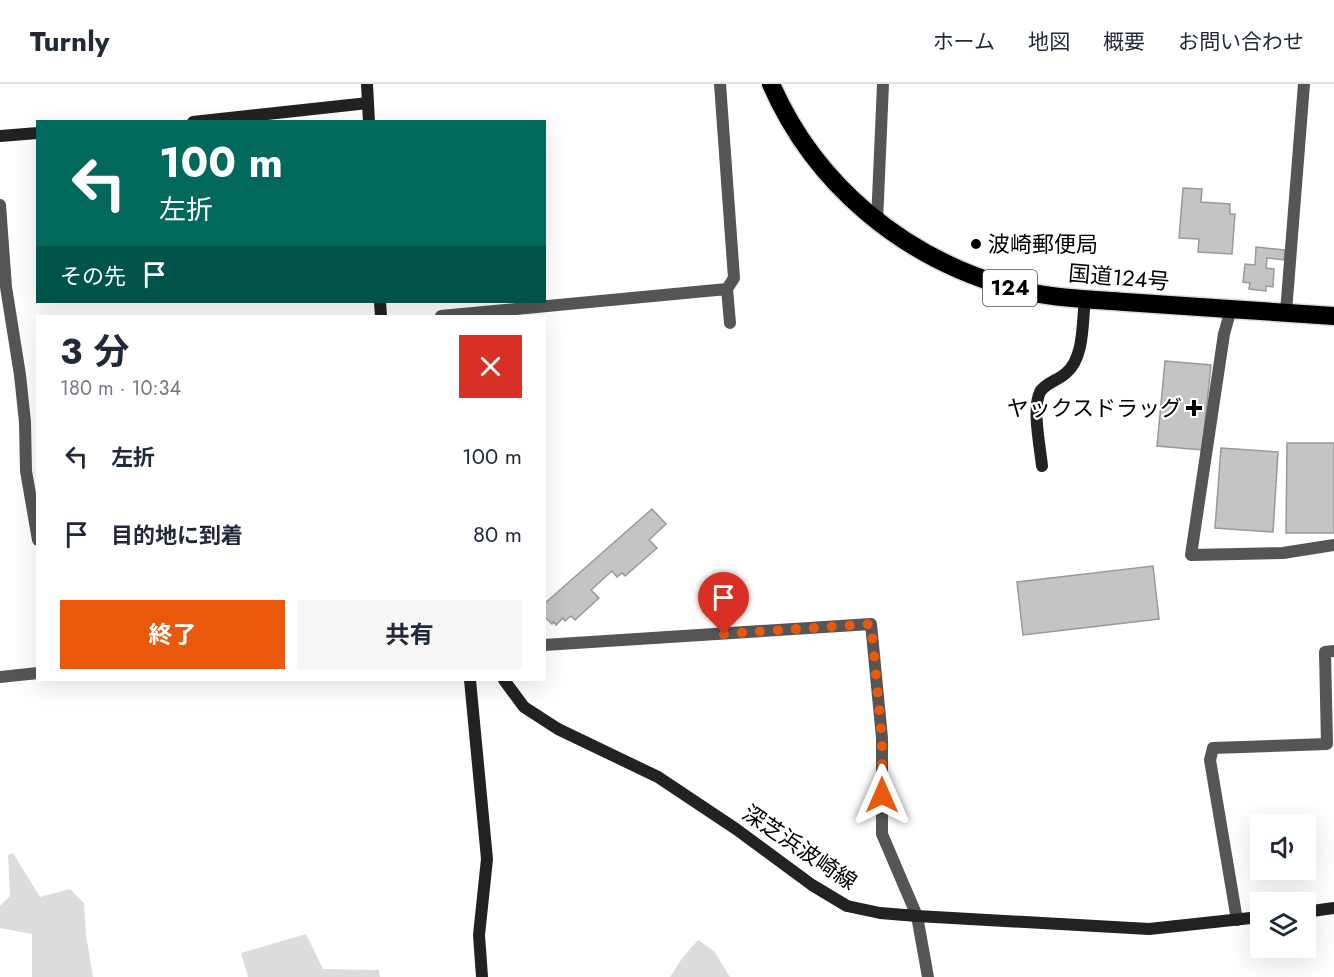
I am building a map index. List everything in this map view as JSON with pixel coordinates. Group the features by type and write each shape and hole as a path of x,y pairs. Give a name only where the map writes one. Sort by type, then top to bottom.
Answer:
{"highway":[{"name":"国道124号","path":"771,84 802,141 843,190 877,222 903,241 934,258 985,280 1018,290 1085,298 1334,316"}],"main road":[{"path":"367,84 369,120"},
{"path":"211,120 368,103"},
{"path":"0,136 36,133"},
{"path":"1042,465 1037,403 1043,388 1064,375 1075,363 1085,298"},
{"path":"470,681 487,859 479,935 482,977"},
{"name":"深芝浜波崎線","path":"505,681 524,707 558,729 658,777 736,829 812,885 848,906 880,913 917,916 1149,929 1250,918"},
{"path":"1316,910 1334,908"}],"street":[{"path":"720,84 734,278 727,289 730,323"},
{"path":"877,222 883,84"},
{"path":"1286,312 1304,84"},
{"path":"0,205 6,287 25,422 26,471 36,528"},
{"path":"452,315 727,289"},
{"path":"1231,309 1220,357 1191,555 1283,553 1334,545"},
{"path":"546,645 871,624 882,738 882,834 917,916 928,977"},
{"path":"1237,920 1210,760 1213,748 1327,744 1325,652 1334,651"},
{"path":"0,678 36,673"}],"shaded area":[{"path":"13,853 40,897 70,889 84,903 86,935 93,977 32,977 32,934 0,928 0,906 10,896 8,855"},
{"path":"306,934 323,969 379,970 380,977 248,977 241,953"},
{"path":"698,940 714,951 730,977 670,977"}],"building":[{"path":"1183,188 1202,189 1201,202 1230,204 1230,214 1235,214 1232,254 1198,252 1199,239 1179,238"},
{"path":"1256,247 1285,250 1284,260 1267,258 1266,268 1274,269 1273,287 1266,286 1266,291 1249,289 1250,283 1243,282 1245,264 1255,265"},
{"path":"1165,361 1211,365 1202,450 1157,446"},
{"path":"1287,443 1334,443 1334,533 1286,533"},
{"path":"1221,448 1278,452 1273,532 1215,528"},
{"path":"652,509 666,524 649,540 657,548 625,576 622,573 617,577 612,571 591,590 599,598 575,620 571,616 565,621 563,618 556,625 554,622 552,624 546,618 546,602"},
{"path":"1153,566 1159,619 1023,635 1017,582"}],"place":[{"name":"波崎郵便局","path":"976,244"},
{"name":"ヤックスドラッグ","path":"1194,408"}],"route":[{"path":"724,634 871,624 882,738 882,795"}]}
